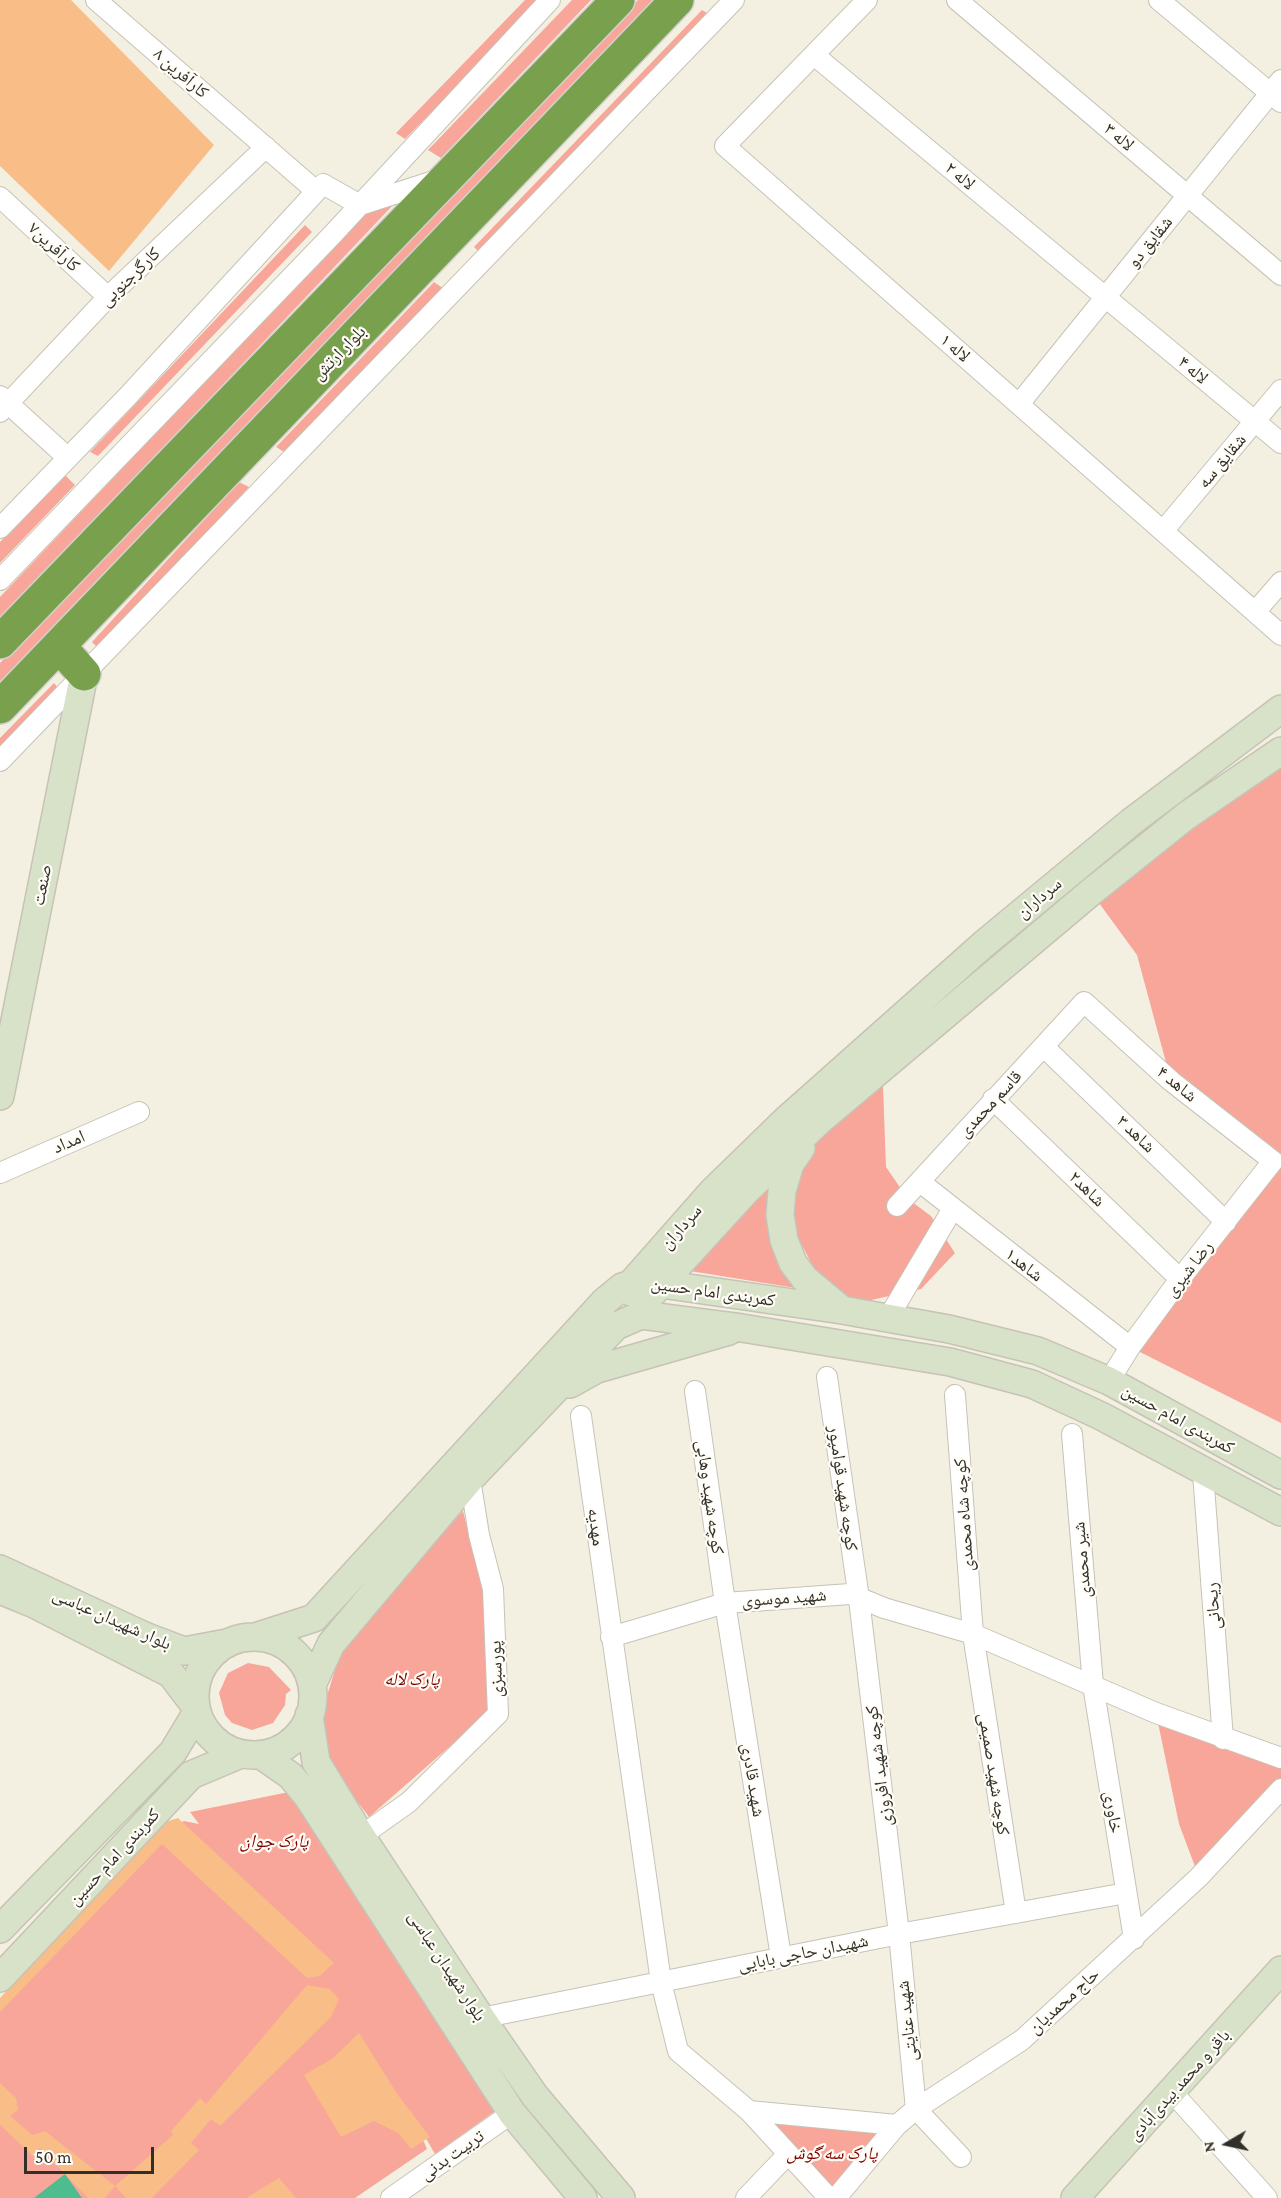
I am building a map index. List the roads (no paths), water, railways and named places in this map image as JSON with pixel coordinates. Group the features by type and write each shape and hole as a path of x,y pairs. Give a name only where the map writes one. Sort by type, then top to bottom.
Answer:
{"highway":[{"path":"0,642 618,0"},
{"name":"بلوار ارتش","path":"0,707 677,0"},
{"path":"59,646 84,674"}],"main road":[{"name":"صنعت","path":"0,1096 84,674"},
{"name":"سرداران","path":"632,1284 713,1191 786,1120 985,943 1131,822 1281,709"},
{"name":"سرداران","path":"630,1318 747,1190 819,1121 1100,885 1186,816 1281,751"},
{"path":"819,1121 790,1164 782,1191 780,1215 784,1240 793,1263 805,1279 842,1311"},
{"name":"کمربندی امام حسین","path":"258,1636 314,1618 605,1301 622,1287 632,1284 661,1284 842,1311 994,1339 1067,1362 1109,1381 1281,1475"},
{"path":"312,1684 331,1644 470,1479 616,1326 630,1318 632,1284"},
{"name":"کمربندی امام حسین","path":"630,1318 653,1315 950,1362 1032,1384 1101,1416 1203,1473 1281,1512"},
{"path":"543,1400 597,1369 742,1328"},
{"name":"بلوار شهیدان عباسی","path":"0,1569 147,1638 184,1651 228,1643"},
{"name":"بلوار شهیدان عباسی","path":"0,1590 34,1604 171,1674 196,1709"},
{"path":"258,1636 277,1641 293,1651 305,1666 312,1684 312,1704 309,1715 295,1738 279,1749 251,1755 225,1748 208,1734 196,1709 197,1677 206,1660 228,1643 238,1638 258,1636"},
{"name":"کمربندی امام حسین","path":"0,1929 173,1752 196,1709"},
{"name":"بلوار شهیدان عباسی","path":"309,1715 316,1762 361,1836 535,2096 621,2198"},
{"name":"کمربندی امام حسین","path":"0,1978 191,1775 251,1755"},
{"name":"بلوار شهیدان عباسی","path":"251,1755 291,1776 308,1797 512,2113 583,2198"},
{"name":"باقر و محمد بیدی‌آبادی","path":"1075,2198 1280,1974"},
{"path":"512,2113 535,2096"}],"street":[{"name":"کارآفرین ۸","path":"96,0 316,191"},
{"path":"0,580 360,205 550,0"},
{"path":"0,761 734,0"},
{"path":"814,55 867,0"},
{"name":"لاله ۳","path":"957,0 1281,275"},
{"path":"1159,0 1277,92"},
{"name":"لاله ۲","path":"814,55 1105,297"},
{"name":"لاله ۱","path":"814,55 725,146 1281,635"},
{"name":"شقایق دو","path":"1019,404 1188,196 1277,92"},
{"name":"کارگرجنوبی","path":"3,404 108,297 266,147"},
{"path":"0,528 323,184 360,205 449,176"},
{"name":"کارآفرین۷","path":"0,197 108,297"},
{"name":"لاله ۴","path":"1105,297 1281,443"},
{"name":"شقایق سه","path":"1163,531 1281,390"},
{"path":"3,404 68,458"},
{"path":"1255,612 1281,582"},
{"name":"قاسم محمدی","path":"897,1206 1084,1002"},
{"name":"شاهد ۴","path":"1084,1002 1172,1081 1273,1161"},
{"name":"شاهد ۳","path":"1044,1047 1226,1222"},
{"name":"شاهد۲","path":"993,1099 1180,1279"},
{"name":"امداد","path":"0,1173 138,1112"},
{"name":"رضا شیری","path":"1109,1381 1130,1347 1180,1279 1273,1161"},
{"name":"شاهد۱","path":"920,1182 952,1210 1130,1347"},
{"path":"888,1318 952,1210"},
{"name":"کوچه شهید قوامپور","path":"827,1377 859,1599"},
{"name":"کوچه شهید وهابی","path":"695,1391 725,1603"},
{"name":"کوچه شاه محمدی","path":"955,1395 973,1634"},
{"name":"مهدیه","path":"581,1416 610,1637"},
{"name":"شیر محمدی","path":"1072,1434 1093,1685"},
{"name":"ریحانی","path":"1203,1473 1223,1739"},
{"name":"پورسبزی","path":"361,1836 409,1802 498,1714 493,1589 479,1535 470,1479"},
{"name":"شهید موسوی","path":"610,1637 725,1603 850,1593 859,1599 973,1634 1223,1739 1281,1758"},
{"name":"کوچه شهید افروزی","path":"859,1599 899,1934"},
{"name":"شهید قادری","path":"725,1603 781,1957"},
{"name":"کوچه شهید صمیمی","path":"973,1634 1016,1913"},
{"path":"610,1637 661,1982 678,2051 749,2111 829,2198"},
{"name":"خاوری","path":"1093,1685 1134,1939"},
{"name":"حاج محمدیان","path":"837,2198 897,2126 916,2109 1022,2040 1199,1877 1281,1790"},
{"name":"شهیدان حاجی بابایی","path":"481,2018 899,1934 1126,1893"},
{"name":"شهید عنایتی","path":"899,1934 916,2109"},
{"path":"1173,2093 1267,2198"},
{"path":"916,2109 960,2157"},
{"path":"749,2111 897,2126"},
{"name":"تربیت بدنی","path":"392,2198 512,2113"},
{"path":"746,2198 788,2154"}],"park label":[{"name":"پارک لاله","path":"412,1679"},
{"name":"پارک جوان","path":"274,1841"},
{"name":"پارک سه گوش","path":"832,2153"}]}
